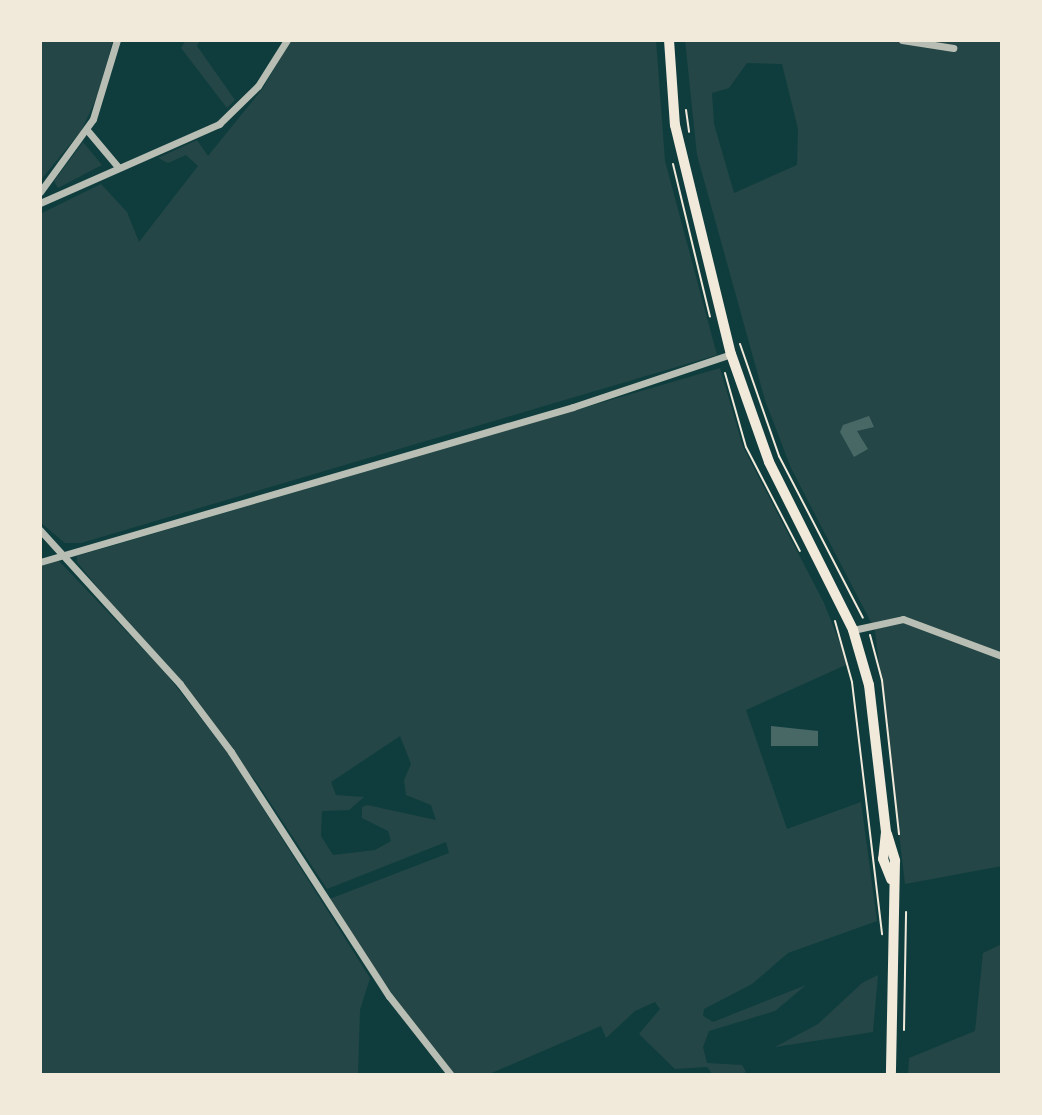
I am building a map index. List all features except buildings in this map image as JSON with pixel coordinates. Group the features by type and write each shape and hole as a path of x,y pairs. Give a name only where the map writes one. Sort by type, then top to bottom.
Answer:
{"main road":[{"path":"669,40 675,125 731,354 769,462 853,630 869,685 886,832 883,859 891,879 891,1075"}],"street":[{"path":"40,192 87,130 117,40"},
{"path":"40,203 219,124 238,110 287,40"},
{"path":"902,40 953,48"},
{"path":"87,130 118,167"},
{"path":"40,562 573,407 731,354"},
{"path":"40,530 180,684 231,752 389,996 451,1075"},
{"path":"853,630 866,624 903,619 1002,656"}],"path":[{"path":"684,96 690,137"},
{"path":"738,335 779,456 866,624 882,680 899,835"},
{"path":"868,836 876,891"},
{"path":"903,1043 905,902"}],"shaded area":[{"path":"40,40 113,40 97,97 81,131 40,181"},
{"path":"186,40 200,40 197,46 235,100 227,108 181,48"},
{"path":"291,40 656,40 665,161 717,355 81,543 65,543 40,522 40,214 101,184 127,212 139,242 198,166 186,155 168,163 158,158 197,140 208,156 263,88"},
{"path":"685,40 1002,40 1002,866 905,884 875,630 791,468 765,400 697,155","holes":["747,63 782,64 798,129 797,165 734,193 714,124 712,93 729,88"]},
{"path":"83,142 102,165 58,188 54,181"},
{"path":"720,368 743,447 824,603 848,664 746,710 787,829 861,802 877,921 788,953 752,984 704,1009 703,1016 713,1022 806,985 775,1011 709,1031 703,1047 707,1063 742,1065 746,1072 740,1075 713,1075 707,1067 675,1069 639,1034 660,1009 655,1002 635,1011 606,1038 601,1026 487,1075 449,1075 327,900 449,853 446,842 327,889 258,784 77,562 77,556","holes":["400,736 411,764 404,780 406,795 431,805 436,820 367,805 362,807 362,818 388,831 391,841 375,850 333,855 321,836 322,811 349,810 364,797 336,795 331,782"]},
{"path":"58,560 164,671 228,753 370,978 360,1010 358,1075 40,1075 40,564"},
{"path":"1002,944 1002,1075 908,1075 909,1058 975,1031 983,953"},
{"path":"878,975 873,1032 775,1047 818,1024 862,983"}]}
